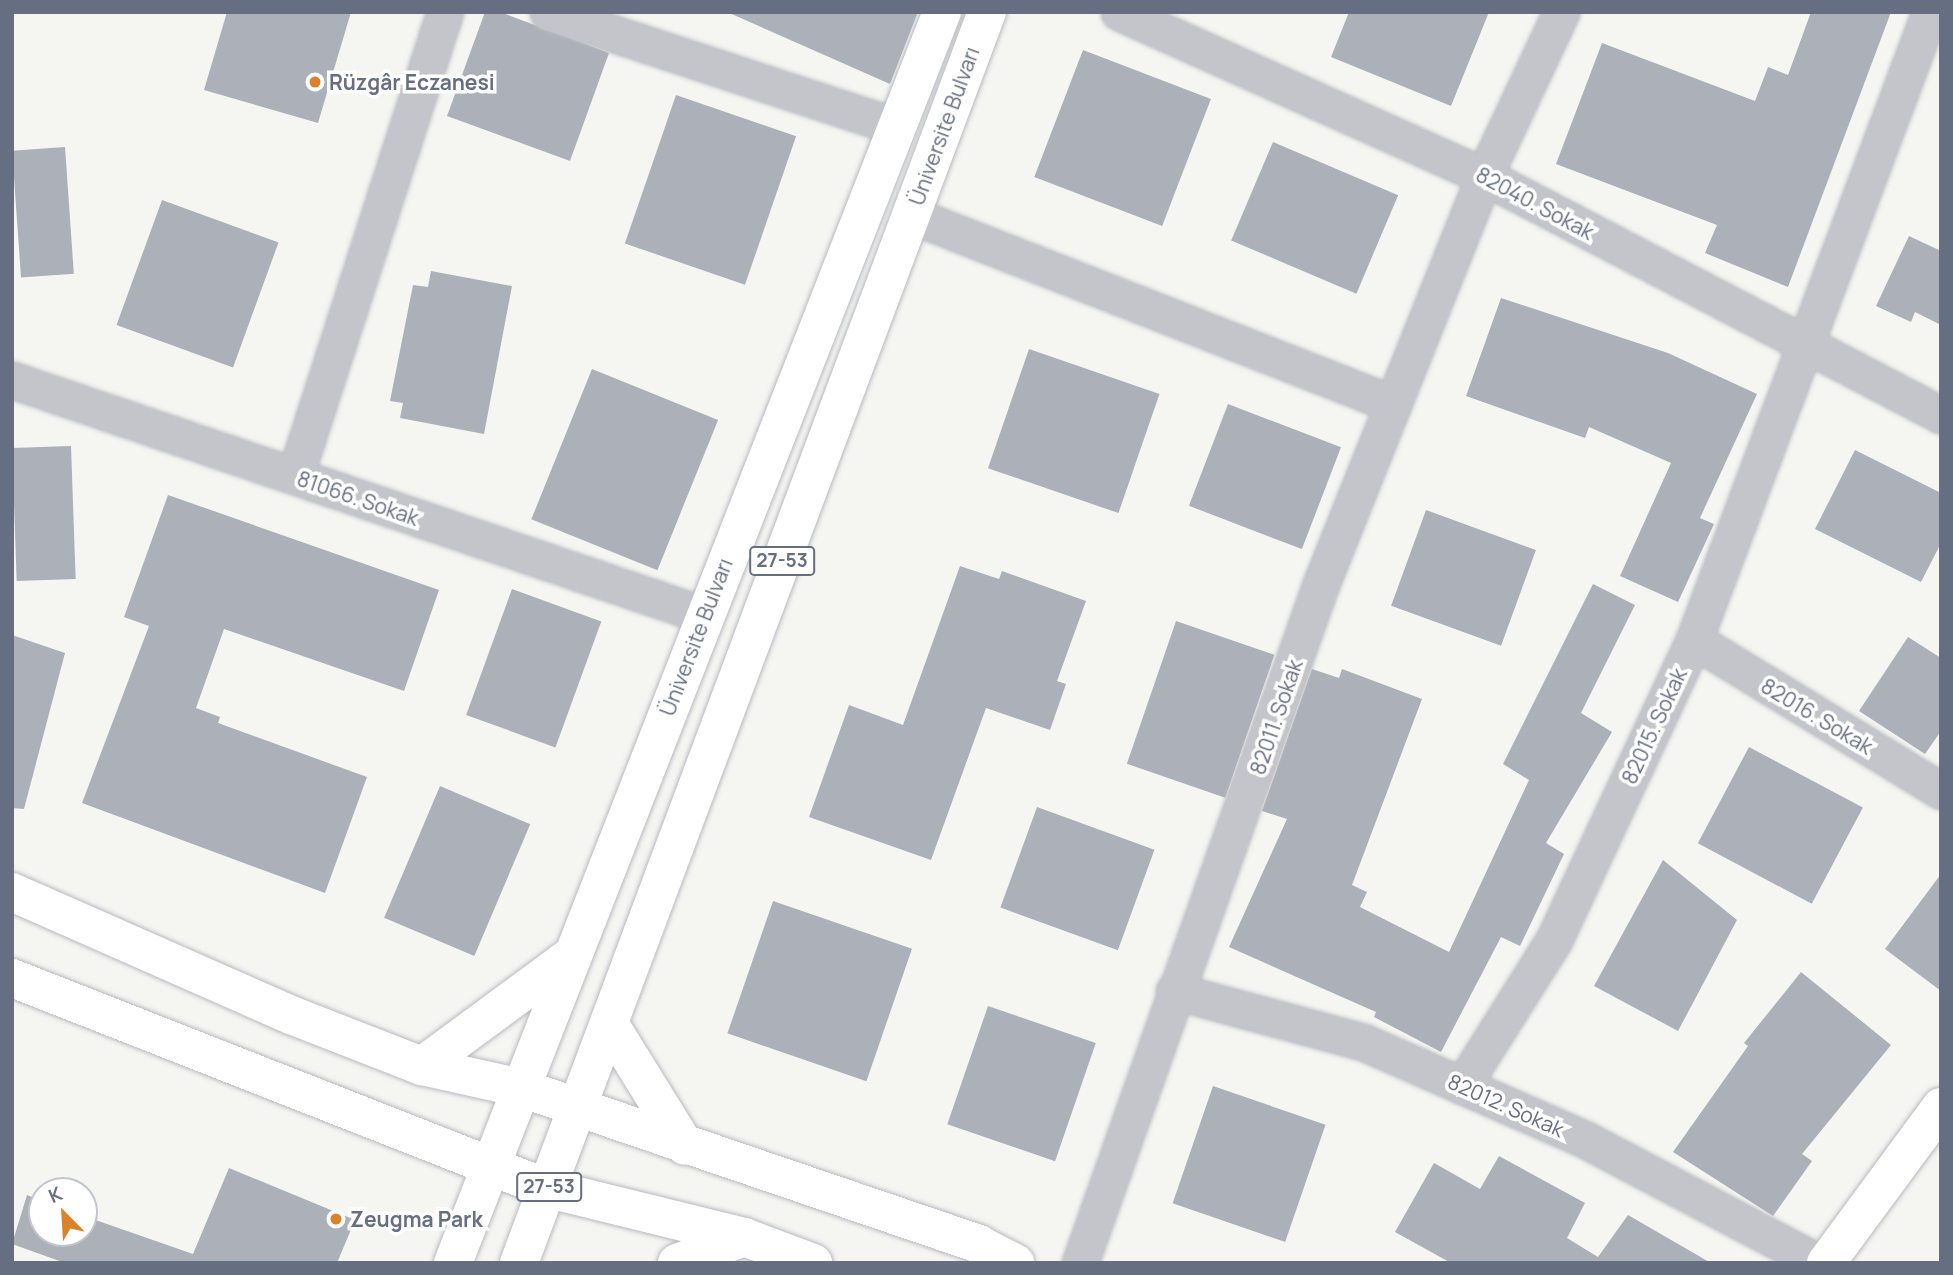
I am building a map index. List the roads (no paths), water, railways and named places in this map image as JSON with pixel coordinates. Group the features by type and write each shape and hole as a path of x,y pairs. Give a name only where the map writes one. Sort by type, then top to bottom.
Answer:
{"main road":[{"name":"Üniversite Bulvarı","path":"453,1263 570,957 942,12"},
{"name":"Üniversite Bulvarı","path":"519,1263 549,1189 987,12"},
{"path":"12,891 291,1015 422,1066 521,1088 578,1110 978,1244 1015,1263"},
{"path":"422,1066 570,957"},
{"path":"12,978 549,1189 744,1237 813,1263"},
{"path":"610,1025 685,1146"},
{"path":"1826,1263 1941,1107"},
{"path":"677,1263 744,1237"}],"street":[{"path":"295,476 445,12"},
{"path":"548,12 897,127"},
{"name":"82040. Sokak","path":"1119,12 1484,176 1804,346 1941,415"},
{"name":"82011. Sokak","path":"1080,1263 1174,991 1239,826 1321,584 1484,176 1561,12"},
{"name":"82015. Sokak","path":"1462,1086 1554,940 1694,640 1930,12"},
{"path":"911,215 1393,404"},
{"name":"81066. Sokak","path":"12,380 704,615"},
{"name":"82016. Sokak","path":"1694,640 1941,791"},
{"name":"82012. Sokak","path":"1174,991 1363,1042 1586,1140 1819,1263"}],"place":[{"name":"Rüzgâr Eczanesi","path":"315,82"},
{"name":"Zeugma Park","path":"336,1219"}]}
